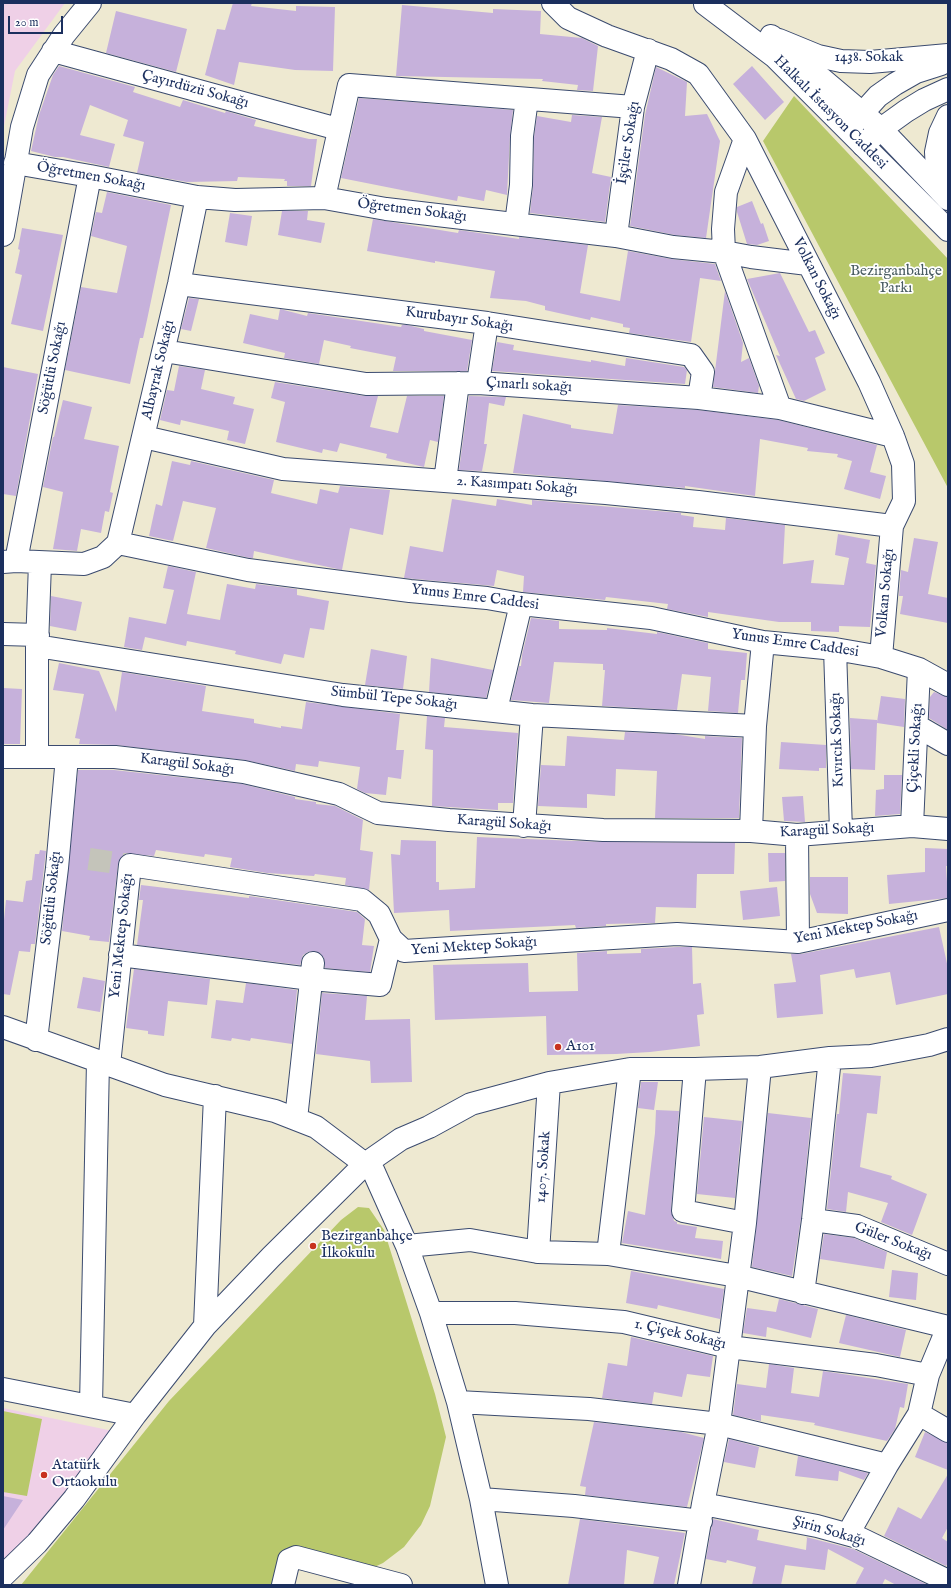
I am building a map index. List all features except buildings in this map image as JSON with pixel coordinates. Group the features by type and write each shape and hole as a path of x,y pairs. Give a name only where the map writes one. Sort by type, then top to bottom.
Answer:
{"street":[{"path":"3,235 22,127 38,75 64,35 90,3"},
{"name":"Volkan Sokağı","path":"553,3 568,18 607,36 671,59 698,74 745,139 869,382 893,436 902,464 904,501 892,526 881,657"},
{"name":"Halkalı İstasyon Caddesi","path":"703,4 736,15 771,36 881,129 945,196"},
{"name":"Halkalı İstasyon Caddesi","path":"703,4 775,57 948,230"},
{"name":"1438. Sokak","path":"771,36 818,56 841,61 870,62 948,55"},
{"name":"İşçiler Sokağı","path":"616,236 633,107 648,50"},
{"name":"Çayırdüzü Sokağı","path":"53,51 338,129"},
{"name":"1438. Sokak","path":"847,130 878,96 895,84 916,72 948,62"},
{"path":"324,198 338,129 349,85 633,107"},
{"path":"862,145 881,129 924,100 948,90"},
{"path":"516,224 521,185 522,136 528,99"},
{"path":"945,196 937,171 936,152 940,133 948,116"},
{"path":"745,139 726,192 723,229 724,252 780,408"},
{"name":"Öğretmen Sokağı","path":"16,163 197,197 235,200 324,198 386,209 616,236 673,247 724,252 808,264"},
{"name":"Söğütlü Sokağı","path":"9,561 90,176"},
{"name":"Albayrak Sokağı","path":"118,543 164,351 197,197"},
{"name":"Kurubayır Sokağı","path":"179,284 487,323 691,355 703,372 699,398"},
{"path":"445,481 468,383 487,323"},
{"name":"Çınarlı sokağı","path":"164,351 366,384 468,383 699,398 780,408 893,436"},
{"name":"2. Kasımpatı Sokağı","path":"144,437 283,469 690,501 892,526"},
{"path":"9,561 84,564 103,557 118,543"},
{"name":"Yunus Emre Caddesi","path":"118,543 248,570 410,591 487,598 520,604 651,618 763,642 835,649 881,657 919,669 948,685"},
{"path":"37,757 37,640 40,563"},
{"path":"496,710 520,604"},
{"name":"Sümbül Tepe Sokağı","path":"3,634 343,695 532,715 755,726"},
{"path":"751,831 755,726 763,642"},
{"name":"Kıvırcık Sokağı","path":"835,649 841,831"},
{"name":"Çiçekli Sokağı","path":"912,826 919,669"},
{"path":"524,826 532,715"},
{"path":"917,726 948,744"},
{"name":"Karagül Sokağı","path":"3,757 115,757 244,772 339,794 378,813 524,826 602,830 751,831 797,835 912,826 948,829"},
{"name":"Söğütlü Sokağı","path":"36,1040 57,868 67,757"},
{"path":"797,835 798,942"},
{"name":"Yeni Mektep Sokağı","path":"91,1406 103,1063 120,955 130,865 362,900 379,914 391,939 404,952 677,934 798,942 948,910"},
{"path":"120,955 312,971 380,985 391,939"},
{"path":"296,1119 312,971"},
{"path":"3,1027 165,1085 275,1110 316,1127 373,1170 407,1246 431,1313 458,1402 481,1500 497,1585"},
{"path":"3,1576 37,1543 74,1499 134,1415 206,1326 271,1257 365,1164 401,1139 429,1127 471,1104 549,1083 630,1069 695,1070 760,1067 830,1058 871,1056 929,1045 948,1039"},
{"path":"803,1293 813,1220 830,1058"},
{"path":"689,1585 719,1424 745,1223 760,1067"},
{"path":"608,1254 630,1069"},
{"path":"695,1070 683,1211 745,1223"},
{"name":"1407. Sokak","path":"538,1252 549,1083"},
{"path":"206,1326 215,1096"},
{"name":"Güler Sokağı","path":"813,1220 857,1226 948,1264"},
{"path":"407,1246 470,1240 538,1252 608,1254 737,1276 948,1327 928,1375 919,1414 848,1534"},
{"name":"1. Çiçek Sokağı","path":"431,1313 515,1313 624,1322 729,1347 876,1365 928,1375"},
{"path":"3,1389 134,1415"},
{"path":"458,1402 589,1409 719,1424 887,1466"},
{"path":"919,1414 948,1431"},
{"name":"Şirin Sokağı","path":"481,1500 702,1512 817,1526 857,1537 948,1581"},
{"path":"283,1585 289,1560 296,1558 400,1585"}],"shaded area":[{"path":"3,3 65,3 15,71 3,131"},
{"name":"Atatürk Ortaokulu","path":"3,1408 113,1431 55,1518 3,1568"}],"green space":[{"name":"Bezirganbahçe Parkı","path":"794,96 948,259 948,488 763,141"},
{"path":"358,1207 369,1208 384,1230 435,1394 446,1437 430,1506 421,1525 404,1547 383,1563 370,1569 304,1559 283,1585 21,1585 169,1401 341,1220"},
{"path":"3,1411 42,1419 27,1496 3,1492"}],"tunnel":[{"path":"89,859 130,865"}],"place":[{"name":"A101","path":"558,1047"},
{"name":"Bezirganbahçe İlkokulu","path":"313,1246"},
{"name":"Atatürk Ortaokulu","path":"44,1475"}]}
